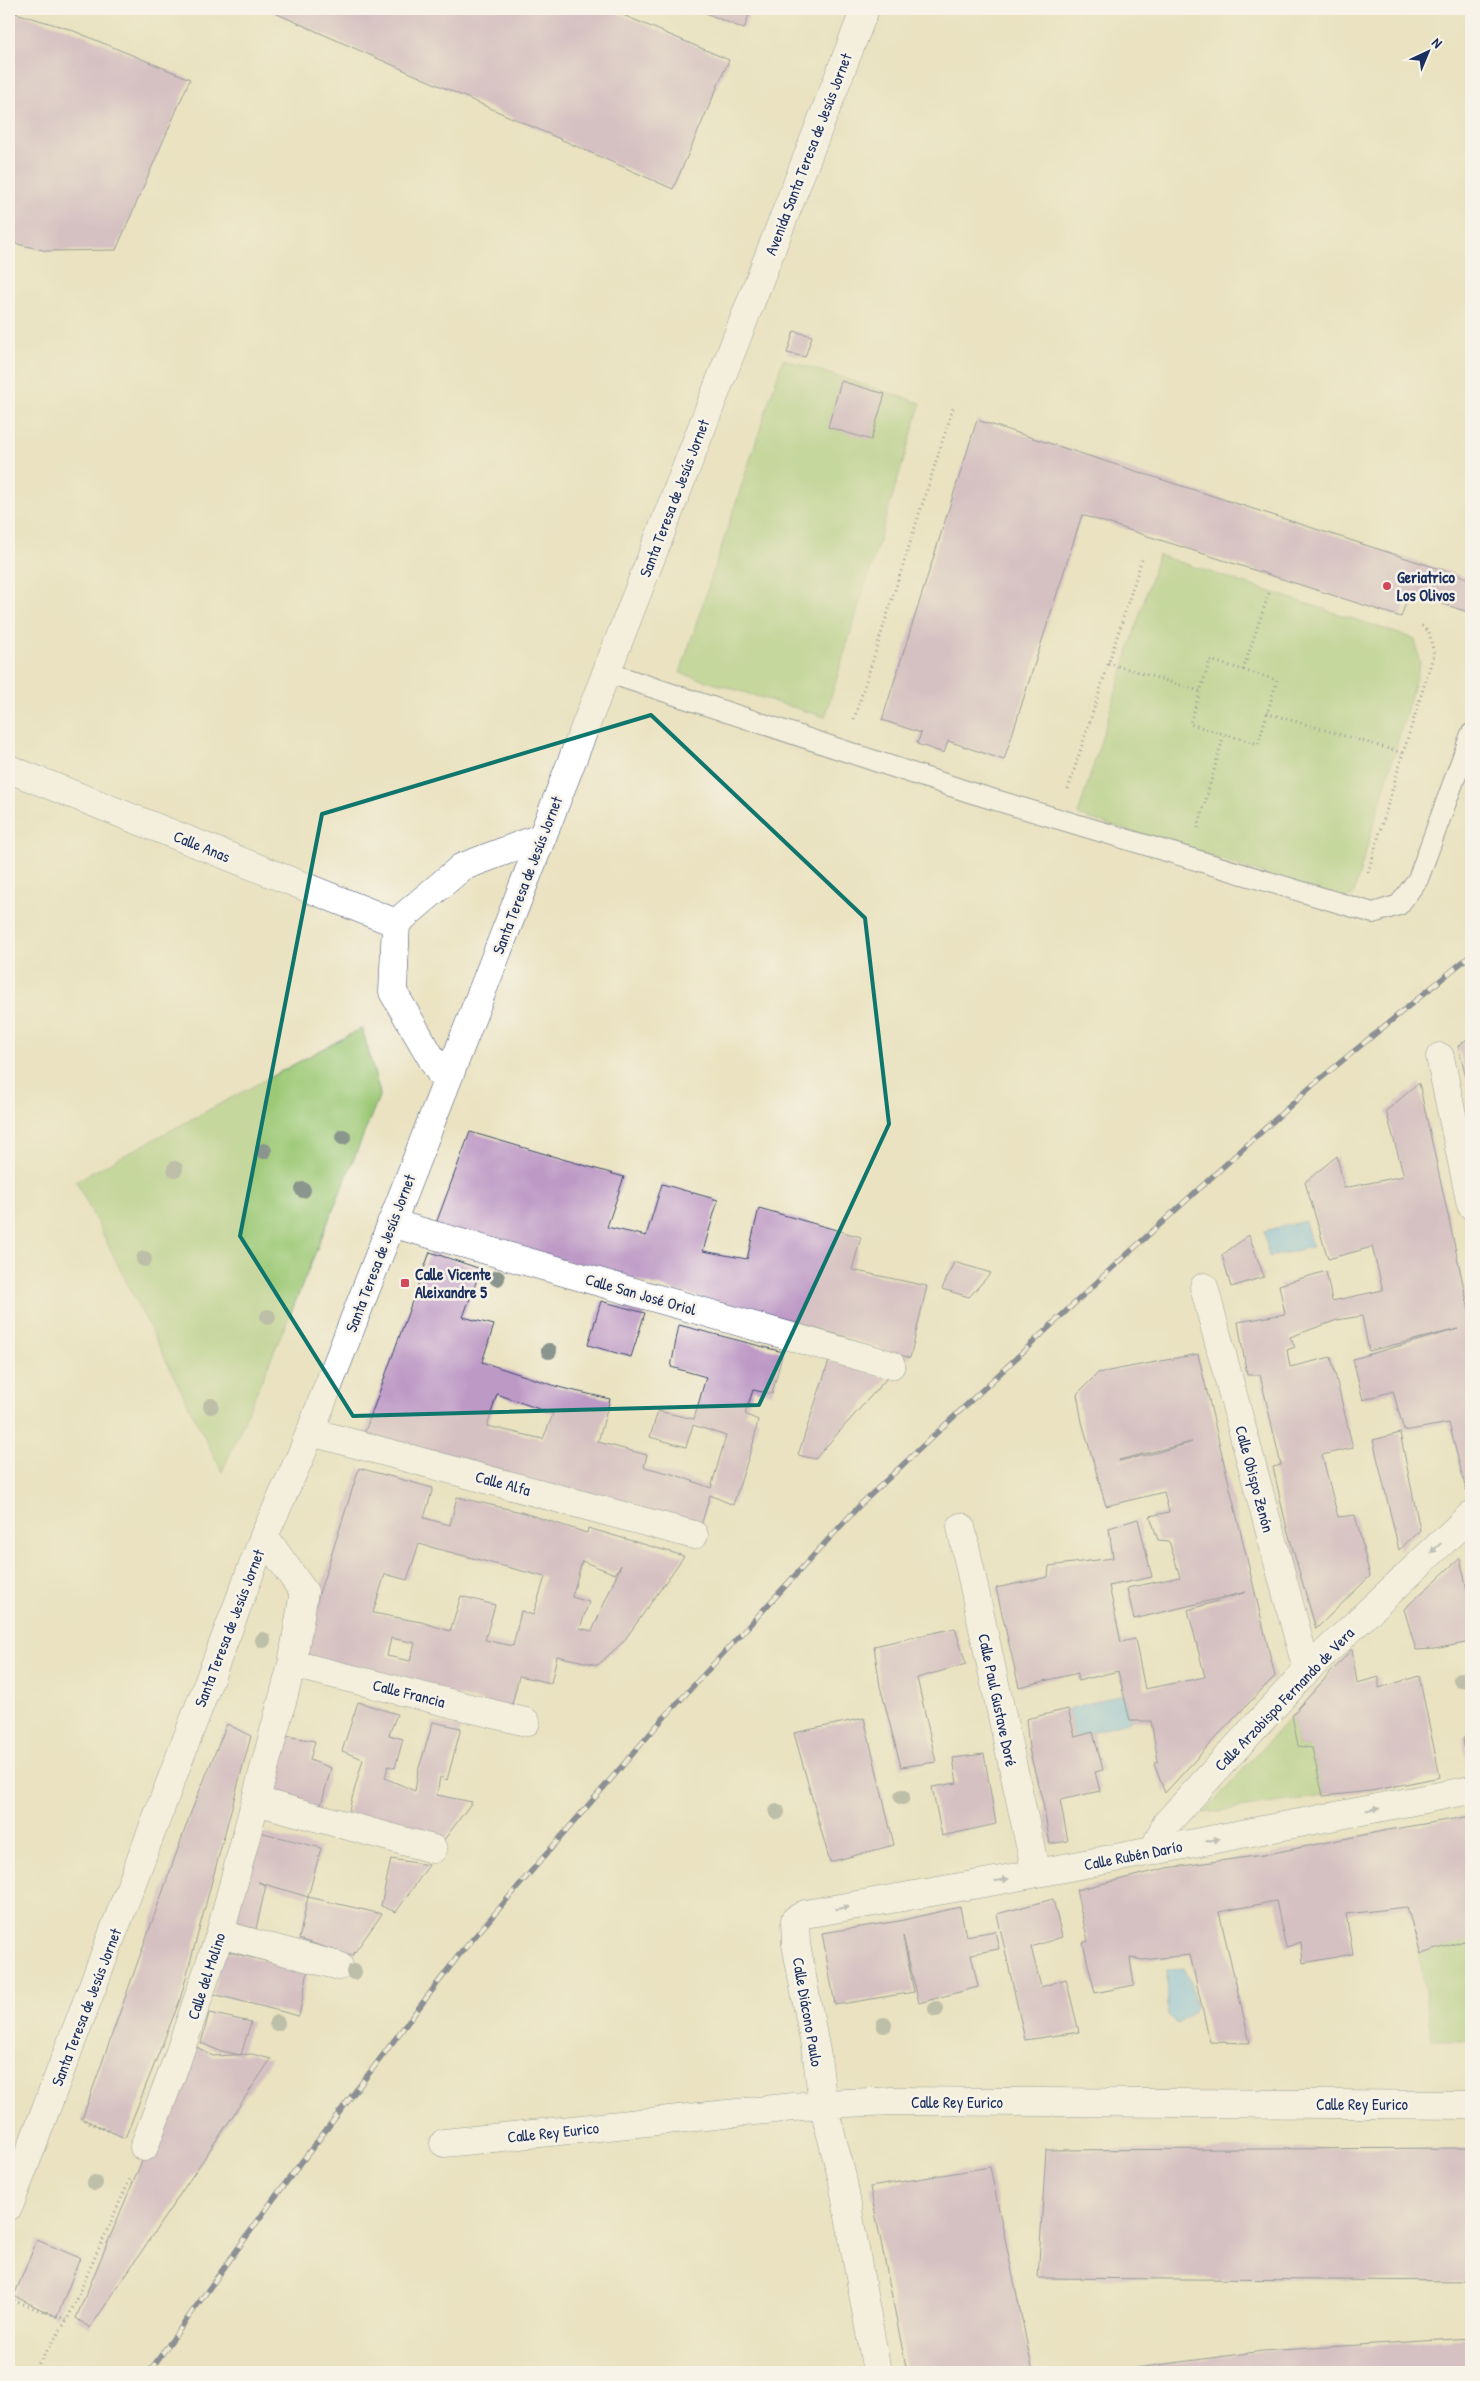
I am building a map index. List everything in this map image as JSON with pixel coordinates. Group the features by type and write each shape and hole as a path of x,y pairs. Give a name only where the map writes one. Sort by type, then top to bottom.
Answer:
{"street":[{"name":"Avenida Santa Teresa de Jesús Jornet","path":"751,299 865,9"},
{"name":"Santa Teresa de Jesús Jornet","path":"9,2206 264,1536 311,1432 751,299"},
{"name":"Calle Anas","path":"9,769 396,923"},
{"path":"446,1084 393,992 396,923 462,867 542,837"},
{"path":"1440,1057 1471,1205"},
{"name":"Calle San José Oriol","path":"392,1223 891,1365"},
{"name":"Calle Obispo Zenón","path":"1204,1287 1307,1670"},
{"name":"Calle Alfa","path":"311,1432 694,1535"},
{"name":"Calle Arzobispo Fernando de Vera","path":"1153,1851 1166,1824 1307,1670 1471,1515"},
{"name":"Calle Paul Gustave Doré","path":"961,1527 1036,1873"},
{"name":"Calle del Molino","path":"144,2147 177,2060 220,1934 292,1664 304,1592 264,1536"},
{"name":"Calle Francia","path":"292,1664 526,1722"},
{"name":"Calle Rubén Darío","path":"795,1920 805,1914 1036,1873 1471,1790"},
{"path":"256,1801 433,1850"},
{"name":"Calle Diácono Paulo","path":"795,1920 796,1944 817,2057 823,2104 842,2177 877,2372"},
{"path":"220,1934 339,1966"},
{"name":"Calle Rey Eurico","path":"444,2143 823,2104 894,2101 1471,2105"}],"lane":[{"path":"606,672 844,751 1059,819 1373,913 1399,905 1418,879 1471,734"}],"path":[{"path":"844,751 953,408"},
{"path":"1059,819 1143,556"},
{"path":"1243,670 1269,593"},
{"path":"1357,909 1434,654 1429,632 1422,625"},
{"path":"1210,660 1277,680 1258,744 1190,724 1200,692 1210,660"},
{"path":"1108,664 1200,692"},
{"path":"1267,713 1403,753"},
{"path":"1189,858 1224,734"},
{"path":"33,2372 67,2320 144,2147 48,2104"},
{"path":"9,2299 67,2320"}],"highlighted area":[{"path":"651,715 865,918 889,1124 759,1405 353,1416 240,1236 322,814"}],"green space":[{"path":"783,359 921,403 825,717 680,673"},
{"path":"1158,555 1415,639 1420,664 1353,896 1344,899 1078,815"},
{"path":"362,1028 380,1094 292,1310 222,1472 76,1181"},
{"path":"1292,1715 1298,1746 1312,1748 1323,1796 1204,1813"},
{"path":"1471,1937 1471,2002 1467,2003 1470,2041 1432,2041 1418,1944"}],"water":[{"path":"1305,1221 1312,1247 1269,1257 1264,1231"},
{"path":"1123,1694 1130,1721 1075,1737 1068,1709"},
{"path":"1183,1968 1190,1982 1196,2008 1187,2018 1177,2024 1168,2015 1167,1969"}],"building":[{"path":"266,9 609,9 729,60 673,189"},
{"path":"696,9 751,9 744,29"},
{"path":"9,11 69,29 190,79 116,250 47,251 9,242"},
{"path":"794,331 812,336 805,357 787,353"},
{"path":"841,381 885,394 871,440 828,427"},
{"name":"Geriatrico Los Olivos","path":"977,420 1471,579 1471,613 1409,593 1401,617 1082,515 1004,760 948,741 944,753 917,744 921,733 882,720"},
{"path":"1471,646 1471,660 1467,658"},
{"path":"1471,1036 1471,1096 1458,1046"},
{"path":"1419,1083 1471,1320 1471,1485 1466,1490 1449,1423 1404,1431 1393,1391 1363,1400 1353,1359 1458,1329 1369,1351 1362,1316 1337,1320 1290,1337 1295,1347 1287,1350 1290,1367 1331,1357 1353,1448 1322,1455 1338,1517 1355,1515 1370,1576 1316,1629 1287,1529 1273,1467 1281,1465 1260,1375 1247,1375 1238,1322 1285,1314 1279,1285 1326,1271 1332,1301 1383,1290 1372,1247 1328,1259 1305,1182 1337,1156 1344,1188 1404,1176 1386,1111"},
{"path":"470,1132 624,1177 607,1227 646,1236 662,1184 718,1200 703,1251 747,1259 759,1208 861,1237 852,1270 927,1286 910,1358 836,1334 435,1226"},
{"path":"1249,1235 1264,1277 1231,1287 1222,1255"},
{"path":"430,1252 481,1269 463,1317 494,1325 482,1362 562,1388 610,1399 598,1442 647,1455 644,1467 676,1475 711,1488 726,1436 693,1425 686,1447 650,1437 658,1411 694,1419 706,1377 671,1367 679,1325 783,1352 772,1394 753,1390 745,1414 758,1420 753,1444 733,1505 710,1495 701,1526 363,1437","holes":["497,1394 553,1414 543,1439 487,1426"]},
{"path":"954,1262 991,1273 969,1297 942,1289"},
{"path":"601,1301 645,1313 631,1357 588,1345"},
{"path":"1198,1354 1275,1676 1165,1793 1154,1764 1158,1761 1151,1721 1130,1721 1118,1671 1078,1681 1078,1673 1019,1687 996,1588 1048,1577 1049,1566 1113,1558 1109,1528 1138,1519 1152,1577 1109,1586 1121,1642 1135,1639 1145,1689 1205,1677 1188,1610 1246,1592 1134,1619 1127,1588 1180,1577 1169,1541 1158,1540 1150,1516 1169,1512 1164,1492 1106,1506 1082,1422 1077,1394 1098,1373","holes":["1192,1442 1155,1453 1119,1461"]},
{"path":"829,1361 887,1378 815,1459 798,1455"},
{"path":"1400,1433 1420,1530 1399,1550 1373,1440"},
{"path":"359,1468 433,1488 424,1518 450,1525 457,1497 521,1512 587,1533 588,1528 684,1556 624,1641 598,1665 557,1656 551,1683 519,1676 511,1709 303,1658 318,1597","holes":["419,1544 545,1577 533,1615 521,1611 513,1646 485,1640 495,1605 461,1596 450,1631 421,1622 373,1613 385,1574 407,1580","582,1561 615,1574 621,1565 592,1631 580,1628 589,1602 572,1597","391,1638 415,1643 410,1661 387,1656"]},
{"path":"1460,1558 1471,1607 1471,1642 1434,1649 1416,1650 1404,1609"},
{"path":"955,1628 966,1664 917,1678 936,1762 901,1767 880,1686 874,1646"},
{"path":"1352,1649 1357,1683 1379,1677 1379,1688 1419,1676 1440,1777 1371,1791 1323,1796 1312,1748 1298,1746 1292,1715"},
{"path":"358,1702 397,1714 389,1735 403,1739 395,1768 388,1766 385,1778 415,1791 418,1771 433,1722 461,1728 447,1780 440,1777 437,1795 472,1802 444,1840 348,1813 363,1759 342,1751"},
{"path":"1068,1709 1075,1737 1093,1732 1103,1770 1095,1772 1100,1791 1060,1800 1068,1841 1050,1844 1043,1803 1029,1749 1026,1719"},
{"path":"864,1718 894,1845 830,1862 794,1733"},
{"path":"227,1724 251,1736 180,2000 125,2138 82,2119 191,1812"},
{"path":"286,1736 315,1741 310,1760 331,1768 319,1813 267,1796"},
{"path":"1471,1736 1471,1763 1466,1763 1463,1737"},
{"path":"984,1754 996,1824 942,1836 932,1787 957,1783 953,1758"},
{"path":"1471,1816 1471,1939 1421,1954 1407,1907 1346,1914 1353,1954 1303,1963 1301,1942 1286,1947 1276,1901 1219,1912 1250,2043 1210,2042 1190,1955 1143,1960 1130,1958 1134,1985 1095,1993 1083,1943 1088,1941 1076,1890 1167,1868 1263,1855 1388,1830"},
{"path":"256,1831 321,1848 308,1897 258,1882 266,1885 256,1929 233,1923"},
{"path":"391,1859 429,1865 396,1912 381,1906"},
{"path":"308,1897 382,1914 352,1956 299,1939"},
{"path":"1053,1899 1062,1937 1031,1947 1041,1987 1066,1979 1079,2032 1025,2040 997,1914"},
{"path":"960,1907 966,1936 995,1931 999,1949 971,1954 978,1987 919,2003 903,1936 914,1992 835,2005 822,1933 899,1921"},
{"path":"224,1951 308,1971 299,2016 213,1994"},
{"path":"209,2013 251,2022 241,2055 217,2050 201,2043"},
{"path":"191,2044 213,2056 252,2054 271,2059 90,2328 76,2318"},
{"path":"1471,2148 1471,2281 1038,2278 1046,2150"},
{"path":"990,2167 1033,2372 907,2372 870,2187"},
{"path":"37,2240 80,2258 57,2317 14,2296"},
{"path":"1471,2338 1471,2372 1106,2372 1263,2351"}],"railway":[{"path":"149,2372 275,2197 459,1955 661,1721 860,1505 1111,1269 1314,1084 1471,955"}],"place":[{"name":"Geriatrico Los Olivos","path":"1387,586"},
{"name":"Calle Vicente Aleixandre 5","path":"405,1283"}]}
